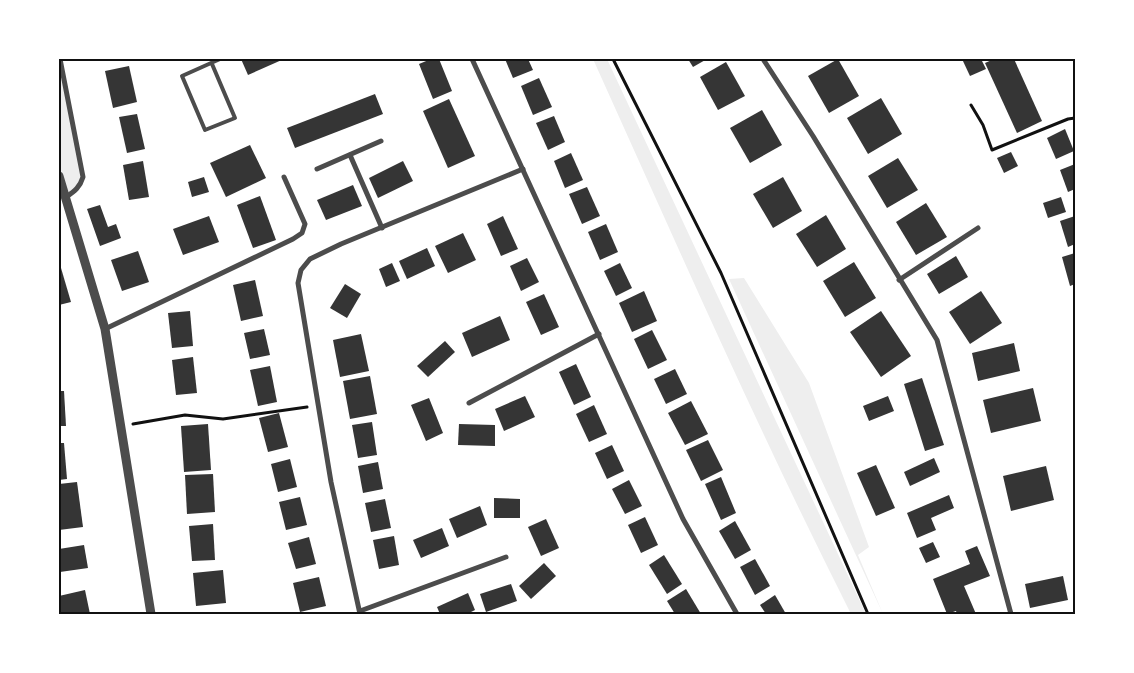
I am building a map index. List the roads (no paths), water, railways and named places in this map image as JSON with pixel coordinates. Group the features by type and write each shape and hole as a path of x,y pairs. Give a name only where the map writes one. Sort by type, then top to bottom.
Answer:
{"street":[{"path":"60,59 83,177 81,184 76,190 66,197"},
{"path":"472,59 683,519 737,614"},
{"path":"763,59 813,136 937,340 1011,614"},
{"path":"317,169 381,141"},
{"path":"350,155 382,228"},
{"path":"506,557 360,613 334,499 298,282 301,270 310,259 341,244 523,169"},
{"path":"59,176 105,329 151,614"},
{"path":"105,329 302,233 305,224 284,177"},
{"path":"899,280 978,228"},
{"path":"469,403 599,334"}],"lane":[{"path":"212,64 235,118 205,130 182,76 220,59"}]}
